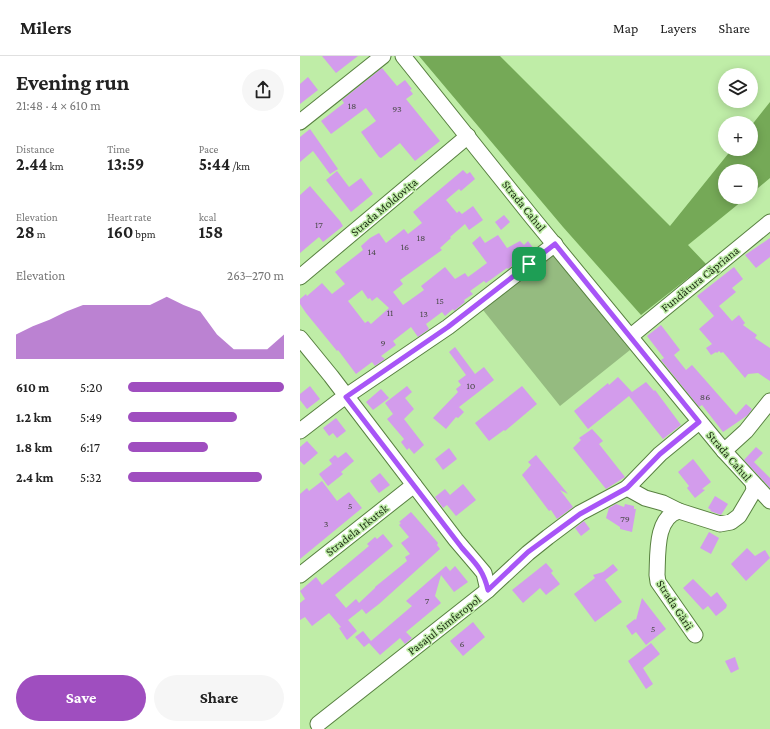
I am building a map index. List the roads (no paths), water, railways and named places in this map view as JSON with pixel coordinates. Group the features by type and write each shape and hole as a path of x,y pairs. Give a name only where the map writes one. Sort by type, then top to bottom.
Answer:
{"street":[{"path":"300,122 383,56"},
{"name":"Strada Cahul","path":"403,56 631,336 699,422 770,501"},
{"name":"Strada Moldovița","path":"300,277 468,136"},
{"name":"Fundătura Căpriana","path":"631,336 770,222"},
{"path":"300,431 346,397 448,327 555,244"},
{"path":"300,338 462,548 480,567 484,573 488,590"},
{"path":"724,451 746,430 770,401"},
{"name":"Pasajul Simferopol","path":"318,724 488,590 528,552 580,514 627,488 648,465 699,422"},
{"path":"627,488 645,498 667,504 679,510 720,524 731,522 739,516 750,500 754,490 753,483"},
{"name":"Stradela Irkutsk","path":"300,575 414,485"},
{"name":"Strada Gării","path":"679,510 670,515 662,526 656,575 658,582 695,635"}]}
